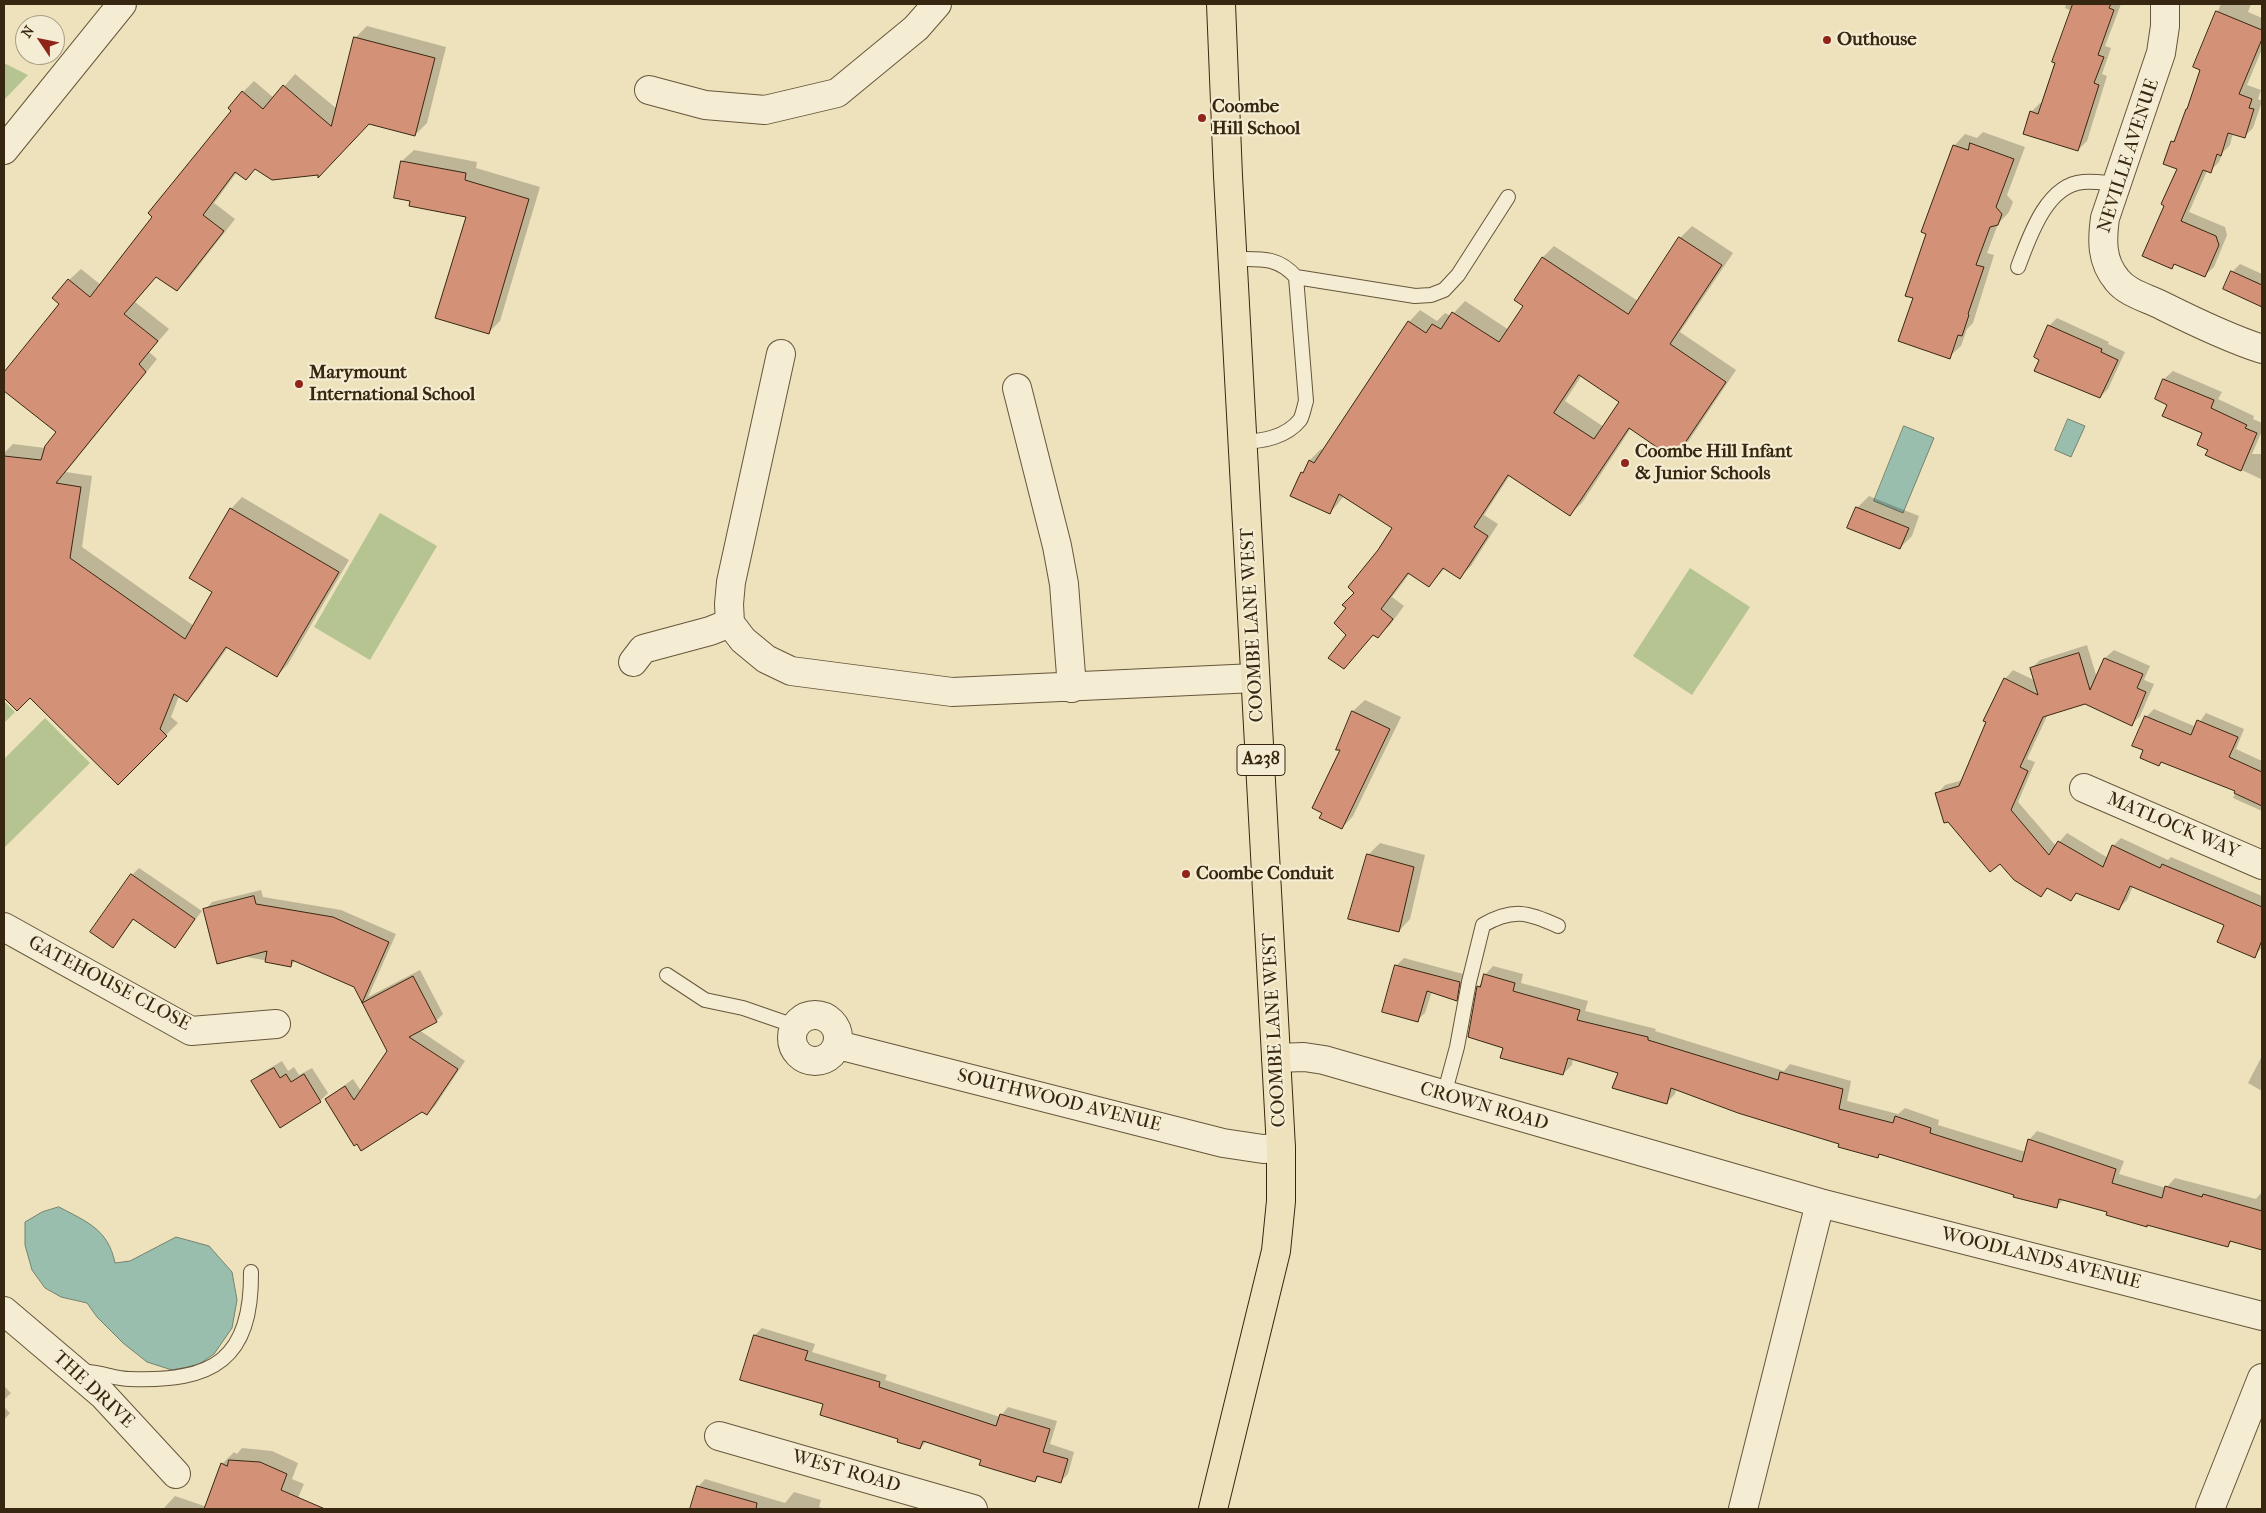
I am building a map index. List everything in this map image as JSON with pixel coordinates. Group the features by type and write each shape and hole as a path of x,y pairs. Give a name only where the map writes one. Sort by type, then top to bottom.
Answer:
{"main road":[{"name":"COOMBE LANE WEST","path":"1213,1509 1276,1250 1281,1201 1281,1148 1221,4"}],"street":[{"path":"4,150 122,4"},
{"path":"649,90 705,105 765,110 837,92 916,28 937,4"},
{"name":"NEVILLE AVENUE","path":"2164,4 2165,26 2161,53 2105,218 2102,240 2108,266 2117,281 2130,291 2192,321 2262,349"},
{"path":"781,354 731,582 729,604 730,623 743,640 766,659 791,671 952,692 1072,688 1255,678"},
{"path":"1017,388 1057,546 1064,584 1072,688"},
{"path":"633,662 643,649 710,631 730,623"},
{"name":"MATLOCK WAY","path":"2084,788 2262,865"},
{"name":"GATEHOUSE CLOSE","path":"4,927 191,1031 276,1024"},
{"name":"SOUTHWOOD AVENUE","path":"795,1026 804,1017 811,1015 826,1017 837,1029 838,1045 1224,1143 1263,1149 1281,1148"},
{"name":"CROWN ROAD","path":"1276,1058 1304,1057 1324,1060 1690,1166"},
{"name":"WOODLANDS AVENUE","path":"1690,1166 1820,1203 2262,1316"},
{"path":"1743,1509 1820,1203"},
{"name":"THE DRIVE","path":"4,1311 104,1395 176,1474"},
{"path":"2210,1509 2262,1378"},
{"name":"WEST ROAD","path":"719,1436 973,1509"}],"lane":[{"path":"2018,267 2037,219 2049,202 2064,190 2081,182 2118,184"},
{"path":"1296,277 1415,296 1444,290 1458,275 1508,197"},
{"path":"1233,259 1267,259 1286,266 1296,277 1306,401 1301,419 1273,439 1243,442"},
{"path":"1444,1095 1457,1046 1471,972 1483,925 1498,917 1530,913 1558,926"},
{"path":"667,975 705,1000 743,1008 795,1026"},
{"path":"82,1376 89,1372 128,1379 180,1378 202,1372 226,1358 241,1339 252,1298 251,1272"}],"green space":[{"path":"4,63 28,75 4,100"},
{"path":"380,513 437,546 370,660 314,627"},
{"path":"1690,568 1750,607 1692,695 1633,656"},
{"path":"4,701 15,712 4,723"},
{"path":"45,718 90,763 4,848 4,759"}],"shaded area":[{"path":"2068,419 2085,426 2071,457 2055,450"},
{"path":"1904,426 1934,438 1903,513 1874,501"},
{"path":"59,1207 87,1222 102,1234 112,1251 115,1263 130,1261 176,1237 209,1246 232,1272 237,1300 232,1328 214,1354 198,1365 172,1370 147,1362 123,1343 97,1317 87,1303 61,1297 45,1288 32,1270 25,1245 25,1222 42,1212"}],"building":[{"path":"2073,4 2111,4 2109,8 2114,10 2098,55 2104,57 2094,83 2099,85 2078,151 2023,134 2030,111 2038,114 2055,63 2052,62"},
{"path":"2216,11 2262,30 2262,39 2239,94 2252,99 2249,108 2254,109 2245,138 2228,133 2221,156 2217,154 2211,173 2203,170 2181,221 2216,236 2219,245 2205,277 2174,264 2172,269 2142,256 2164,206 2161,204 2177,169 2163,164 2171,141 2174,142 2187,109 2200,70 2193,67"},
{"path":"354,37 435,58 415,136 369,124 318,178 318,175 272,180 255,169 246,180 235,172 203,215 224,231 177,291 156,277 124,314 158,341 139,364 146,372 56,483 81,487 70,558 185,639 212,592 189,578 230,508 339,572 277,677 226,647 187,702 174,694 160,729 167,736 118,785 30,698 17,711 4,698 4,456 41,460 45,446 56,432 4,391 4,372 59,304 52,298 68,279 90,297 152,217 148,213 231,111 228,108 242,91 263,109 283,85 331,126"},
{"path":"1970,143 2014,159 1996,207 2002,214 1998,225 1990,227 1976,265 1984,267 1962,336 1958,335 1950,359 1898,341 1913,298 1905,296 1926,234 1921,232 1953,145 1968,150"},
{"path":"401,161 466,173 465,180 529,199 489,334 435,318 466,217 409,206 410,201 394,198"},
{"name":"Coombe Hill Infant & Junior Schools","path":"1679,237 1722,265 1670,344 1726,382 1674,459 1629,428 1570,516 1508,475 1474,527 1488,536 1460,579 1443,568 1429,587 1408,573 1381,609 1393,619 1378,638 1373,635 1344,669 1328,658 1346,635 1334,623 1346,608 1342,605 1354,593 1348,587 1378,550 1392,528 1339,494 1330,514 1290,496 1309,460 1314,463 1408,321 1426,333 1432,324 1441,329 1452,312 1499,342 1523,306 1514,300 1542,257 1628,314","holes":["1579,375 1619,402 1594,439 1554,413"]},
{"path":"2231,271 2262,285 2262,307 2223,289"},
{"path":"2048,325 2102,349 2101,352 2118,360 2100,398 2034,371 2039,360 2034,357"},
{"path":"2163,379 2214,400 2211,408 2247,425 2245,428 2257,433 2241,471 2205,455 2208,450 2197,445 2202,433 2162,416 2167,405 2155,399"},
{"path":"1856,507 1909,528 1900,549 1847,528"},
{"path":"2079,653 2090,690 2104,658 2143,674 2137,688 2146,692 2132,726 2085,704 2043,717 2020,767 2028,771 2011,810 2049,855 2058,841 2103,867 2112,845 2160,868 2162,864 2262,907 2262,940 2255,958 2217,942 2224,925 2130,886 2119,910 2076,893 2071,901 2047,888 2041,897 2014,880 2000,864 1990,872 1948,822 1944,823 1935,793 1959,786 1986,722 1983,721 2004,678 2038,695 2030,668"},
{"path":"1352,711 1390,729 1342,829 1319,818 1322,813 1312,808 1340,750 1336,750"},
{"path":"2145,716 2191,735 2197,720 2238,737 2229,757 2262,772 2262,806 2234,793 2235,791 2161,762 2159,766 2140,758 2143,750 2132,746"},
{"path":"1367,854 1414,867 1399,932 1348,919"},
{"path":"131,874 195,919 175,948 133,919 113,948 90,932"},
{"path":"254,896 256,904 333,917 389,942 362,1003 354,987 292,960 291,967 265,962 267,951 217,964 203,909"},
{"path":"1395,965 1460,982 1457,1001 1427,991 1418,1022 1382,1012"},
{"path":"1484,974 1515,983 1513,991 1580,1010 1577,1020 1648,1037 1648,1040 1778,1080 1780,1072 1843,1089 1839,1109 1893,1123 1895,1116 1931,1128 1930,1133 2022,1162 2028,1139 2116,1169 2112,1183 2162,1198 2165,1186 2202,1197 2203,1194 2262,1211 2262,1250 2230,1241 2228,1247 2147,1225 2147,1227 2106,1215 2107,1212 2059,1199 2057,1208 2013,1197 2014,1195 1879,1154 1878,1158 1838,1147 1839,1144 1738,1113 1671,1088 1667,1104 1612,1088 1618,1073 1568,1058 1563,1075 1500,1058 1503,1048 1468,1037 1477,986 1480,987"},
{"path":"413,976 437,1022 409,1037 458,1069 427,1115 422,1112 361,1151 357,1144 354,1146 325,1099 345,1086 354,1100 387,1051 362,1003"},
{"path":"274,1068 280,1078 286,1074 291,1082 304,1074 321,1102 280,1128 251,1081"},
{"path":"754,1335 808,1351 805,1360 880,1382 879,1387 996,1426 1000,1414 1050,1429 1043,1452 1068,1459 1061,1483 1037,1476 1035,1482 979,1465 981,1460 923,1441 920,1449 897,1442 898,1439 820,1415 823,1404 740,1380"},
{"path":"229,1460 260,1462 287,1474 281,1490 325,1509 204,1509 221,1463 227,1466"},
{"path":"697,1486 757,1503 756,1509 690,1509"}],"place":[{"name":"Outhouse","path":"1827,40"},
{"name":"Coombe Hill School","path":"1202,118"},
{"name":"Marymount International School","path":"299,384"},
{"name":"Coombe Hill Infant & Junior Schools","path":"1625,463"},
{"name":"Coombe Conduit","path":"1186,874"}]}
